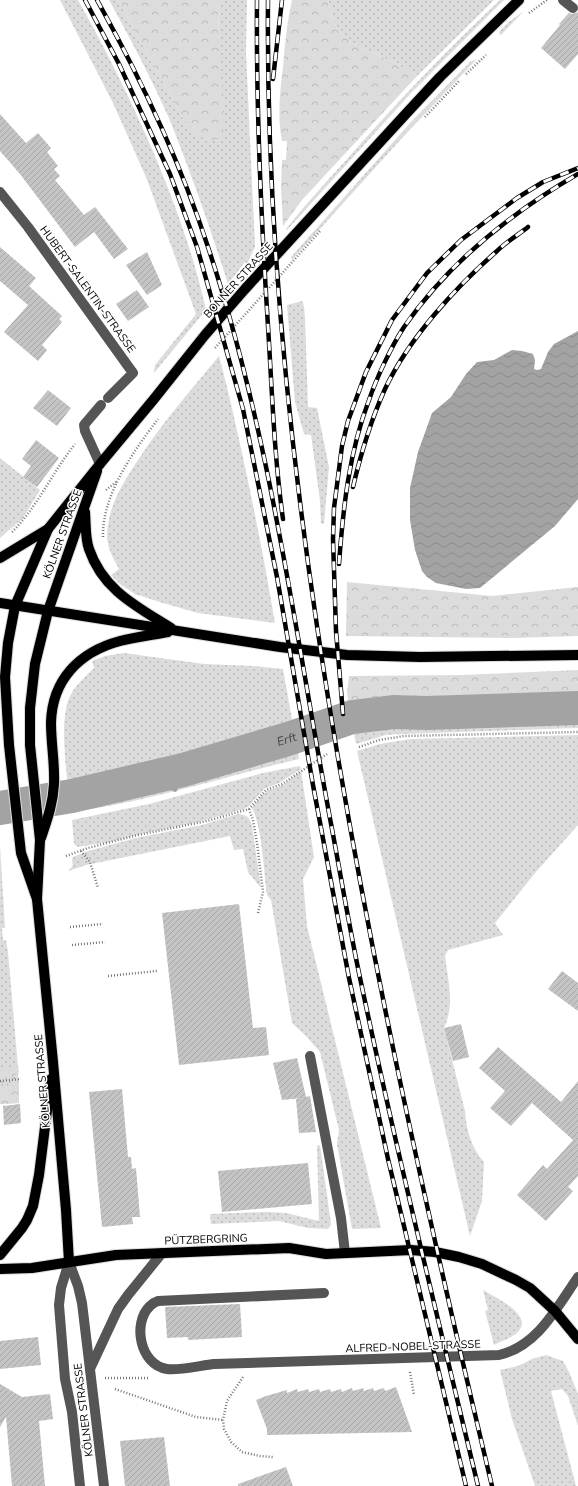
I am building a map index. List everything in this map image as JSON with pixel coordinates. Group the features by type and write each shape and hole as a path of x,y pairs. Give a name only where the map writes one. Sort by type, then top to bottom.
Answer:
{"main road":[{"name":"BONNER STRASSE","path":"15,606 48,529 205,335 305,222 440,78 519,0"},
{"name":"KÖLNER STRASSE","path":"69,1262 53,1062 37,899 39,845 30,745 30,708 34,672 48,611 100,464"},
{"path":"85,508 88,548 101,574 109,585 125,599 176,631"},
{"path":"0,558 48,529"},
{"path":"0,603 310,652 347,655 420,657 578,655"},
{"name":"KÖLNER STRASSE","path":"15,606 3,674 21,853 37,899"},
{"path":"39,845 51,810 54,784 52,708 55,695 60,684 80,660 95,651 119,641 176,631"},
{"path":"0,1255 27,1220 36,1195 53,1062"},
{"name":"PÜTZBERGRING","path":"0,1270 32,1268 116,1255 162,1253 289,1248 326,1254 411,1250 435,1252 482,1264 530,1288 555,1311 578,1339"}],"street":[{"path":"563,0 573,8"},
{"name":"HUBERT-SALENTIN-STRASSE","path":"0,192 37,239 133,373 89,418 84,425 85,431"},
{"path":"85,431 100,464"},
{"path":"310,1056 341,1218 345,1253"},
{"path":"90,1373 118,1309 162,1253"},
{"name":"KÖLNER STRASSE","path":"69,1262 78,1286 82,1303 104,1486"},
{"name":"KÖLNER STRASSE","path":"69,1262 61,1288 59,1305 65,1379 72,1412 80,1486"},
{"name":"ALFRED-NOBEL-STRASSE","path":"324,1293 158,1300 150,1306 144,1316 141,1337 142,1346 151,1361 160,1367 168,1369 214,1364 499,1355 514,1351 527,1343 540,1330 555,1311 578,1277"}],"path":[{"path":"528,14 547,0"},
{"path":"422,120 488,53"},
{"path":"214,350 325,226"},
{"path":"102,542 105,513 118,480 135,452 159,418"},
{"path":"10,535 28,515 62,460 85,431"},
{"path":"359,747 379,740 404,736 578,732"},
{"path":"66,856 138,836 207,821 249,809 266,790 282,784 328,754"},
{"path":"249,809 253,820 264,892 258,913"},
{"path":"80,851 90,862 98,888"},
{"path":"70,927 103,924"},
{"path":"72,945 105,942"},
{"path":"108,976 157,971"},
{"path":"0,1081 21,1079"},
{"path":"251,1363 227,1401 224,1429 231,1442 242,1452 273,1457"},
{"path":"90,1373 118,1379 153,1378"},
{"path":"410,1373 414,1395"},
{"path":"115,1389 196,1417 224,1420"}],"green space":[{"path":"60,0 78,0 126,92 168,188 196,269 206,310 154,373 155,365 196,314 146,177 113,103"},
{"path":"109,0 118,0 184,120 218,47 219,0 247,0 246,53 255,247 247,264 245,262 228,284 201,203 171,123 142,61"},
{"path":"118,0 219,0 218,47 225,118 222,138 209,141 197,135 184,120"},
{"path":"292,0 328,0 332,17 339,32 354,44 395,63 417,76 302,200 283,226 281,188 282,160 286,160 287,141 282,141 280,132 280,104 286,33"},
{"path":"328,0 494,0 417,76 395,63 354,44 339,32 332,17"},
{"path":"500,0 504,0 413,91 287,230 286,229 308,202 403,97 441,57"},
{"path":"524,11 500,35 499,32 510,21"},
{"path":"477,59 402,138 292,260 291,257 411,122 470,62"},
{"path":"302,301 305,318 308,407 317,408 329,467 324,524 321,523 320,501 311,435 304,434 295,402 287,305"},
{"path":"219,356 249,486 275,623 198,613 163,603 135,594 120,584 111,575 119,569 109,548 107,539 110,514 117,495 147,446"},
{"path":"0,458 40,490 23,518 0,538"},
{"path":"347,582 492,596 578,587 578,636 513,638 346,636"},
{"path":"124,653 204,664 283,669 299,759 157,796 100,808 71,812 64,740 65,712 68,701 76,687 94,668 92,661 105,656"},
{"path":"578,670 578,703 380,706 350,710 347,693 349,676 462,675"},
{"path":"578,716 578,728 386,735 356,744 352,724 422,719 474,720"},
{"path":"578,735 578,825 535,873 495,923 503,935 448,950 445,956 450,1001 444,1028 465,1111 468,1132 476,1151 484,1162 482,1201 470,1236 357,751 380,744 411,739"},
{"path":"300,766 301,769 279,783 264,789 249,806 244,809 198,822 110,842 78,847 74,844 72,820 149,804 263,773"},
{"path":"301,771 314,857 303,879 307,926 381,1228 352,1229 337,1144 339,1130 320,1052 292,1023 271,900 267,895 258,826 252,808 267,791 283,785"},
{"path":"238,814 248,817 252,826 261,888 248,872 243,849 234,850 230,836 86,865 68,871 73,866 73,857 88,851 136,838 202,825"},
{"path":"0,846 5,928 2,928 3,940 6,940 8,952 18,1067 19,1103 0,1104"},
{"path":"18,1067 19,1072 12,1077 0,1078 0,1069"},
{"path":"19,1083 19,1103 0,1104 0,1084"},
{"path":"320,1145 331,1224 328,1229 308,1228 279,1221 211,1224 210,1214 266,1212 286,1213 319,1221 317,1146"},
{"path":"483,1290 511,1307 521,1320 521,1326 517,1333 494,1345 485,1311 488,1310"},
{"path":"546,1355 563,1361 578,1394 578,1426 568,1396 562,1389 551,1391 576,1486 535,1486 512,1419 500,1370 518,1366 532,1359"}],"water":[{"path":"578,331 578,499 555,526 480,588 466,589 436,583 427,577 422,571 415,550 410,520 410,488 418,452 432,413 451,397 466,374 477,362 494,360 512,350 522,351 533,354 535,360 534,369 541,369 548,352 554,344"}],"building":[{"path":"578,12 578,54 565,69 541,48 569,13 572,14"},
{"path":"0,114 26,143 38,133 51,148 47,152 58,166 54,169 60,176 55,180 84,215 95,207 128,249 114,259 94,232 75,247 20,174 0,151"},
{"path":"0,247 36,278 29,286 62,316 59,319 62,322 42,345 47,350 38,361 4,332 28,305 0,281"},
{"path":"147,252 162,285 147,295 126,265"},
{"path":"137,290 149,307 128,321 116,304"},
{"path":"48,390 71,408 57,426 33,408"},
{"path":"36,440 59,458 37,487 23,477 31,466 22,459"},
{"path":"239,904 253,1028 266,1027 269,1055 179,1065 162,913"},
{"path":"562,971 578,983 578,1011 548,989"},
{"path":"461,1024 469,1057 453,1061 444,1028"},
{"path":"498,1047 561,1102 578,1081 578,1176 568,1187 573,1191 546,1221 517,1195 543,1165 547,1169 573,1140 532,1103 511,1126 490,1108 505,1091 479,1068"},
{"path":"297,1058 306,1097 310,1096 316,1132 299,1133 296,1099 302,1098 282,1100 273,1063"},
{"path":"122,1089 128,1157 131,1157 132,1169 136,1168 140,1217 132,1217 133,1224 102,1227 89,1092"},
{"path":"20,1104 21,1123 4,1125 3,1106"},
{"path":"308,1163 312,1204 222,1212 218,1171"},
{"path":"240,1304 242,1337 188,1340 188,1337 167,1338 165,1307"},
{"path":"38,1337 41,1365 0,1369 0,1341"},
{"path":"0,1384 22,1397 50,1394 53,1419 39,1421 45,1486 12,1486 6,1417 0,1427"},
{"path":"396,1387 412,1432 267,1435 267,1429 256,1400 287,1390 287,1393 297,1389 298,1392 308,1389 309,1392 319,1389 320,1392 330,1389 331,1392 341,1389 342,1392 352,1388 353,1391 363,1388 364,1391 373,1388 374,1391 384,1388 385,1391"},
{"path":"164,1437 170,1486 125,1486 120,1441"},
{"path":"286,1467 293,1486 238,1486 238,1484"}],"waterway":[{"name":"Erft","path":"0,808 72,796 183,770 288,739 352,717 393,712 427,713 578,708"},
{"path":"153,777 175,789"}],"railway":[{"path":"85,0 119,64 170,174 197,247 243,409 277,577 313,785 349,978 388,1159 466,1486"},
{"path":"97,0 144,90 185,183 208,247 230,318 249,390 280,536 348,919 359,973 402,1166 478,1486"},
{"path":"257,0 258,122 263,244 275,447 283,519"},
{"path":"268,0 270,157 280,314 296,470 317,626 334,735 373,950 418,1165 492,1486"},
{"path":"273,79 282,0"},
{"path":"343,714 336,631 333,539 334,508 342,446 348,421 366,372 392,320 427,273 461,240 517,198 543,182 578,168"},
{"path":"339,564 345,502 356,440 376,382 399,335 422,303 461,260 505,222 553,189 578,174"},
{"path":"353,487 363,449 375,413 385,389 407,351 449,297 481,265 528,227"}]}
